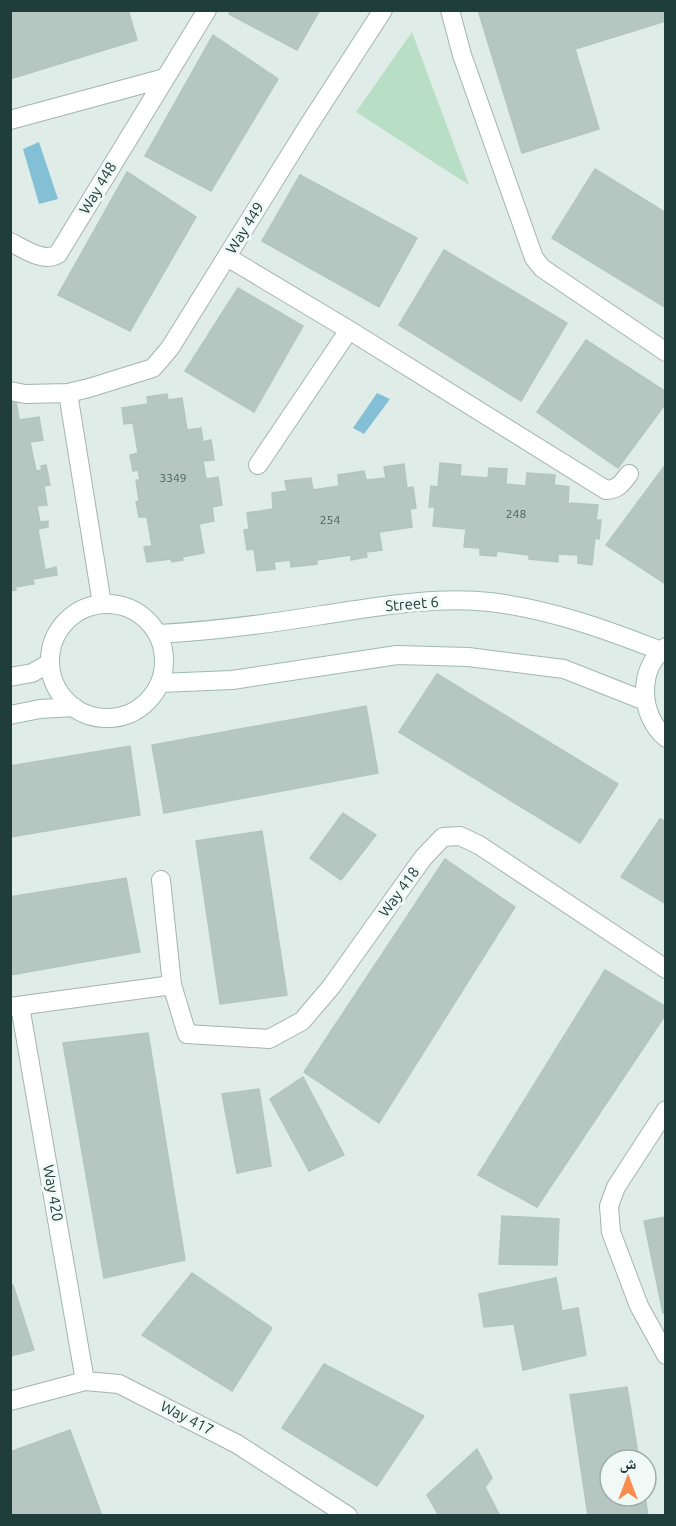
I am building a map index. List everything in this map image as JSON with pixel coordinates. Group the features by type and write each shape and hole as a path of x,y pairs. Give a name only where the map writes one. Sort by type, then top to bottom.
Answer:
{"street":[{"name":"Way 448","path":"10,242 42,257 51,258 58,254 207,10"},
{"name":"Way 449","path":"10,391 25,394 68,393 116,381 153,368 170,348 383,10"},
{"path":"450,10 462,56 534,258 542,268 666,352"},
{"path":"10,120 165,78"},
{"path":"227,257 350,330 606,490 621,485 629,474"},
{"path":"258,465 350,330"},
{"path":"68,393 102,604"},
{"name":"Street 6","path":"158,634 242,628 368,608 434,602 488,602 524,607 594,625 663,649"},
{"path":"102,604 119,605 135,611 148,621 158,634 164,650 164,667 160,683 151,697 138,708 123,715 107,717 89,714 74,707 61,695 53,679 50,663 52,646 65,623 85,608 102,604"},
{"path":"663,649 651,666 645,683 645,701 651,718 666,738"},
{"path":"160,683 232,680 397,655 468,657 564,669 645,701"},
{"path":"10,677 32,673 50,663"},
{"path":"10,715 40,709 74,707"},
{"name":"Way 418","path":"161,880 172,985 187,1034 269,1040 302,1021 331,987 423,858 443,837 460,836 479,845 666,969"},
{"path":"15,1007 172,985"},
{"name":"Way 420","path":"15,1007 85,1381"},
{"path":"665,1353 639,1306 611,1232 609,1206 616,1187 666,1110"},
{"name":"Way 417","path":"10,1401 85,1381 119,1384 237,1444 348,1515"}],"green space":[{"path":"412,32 469,185 356,112"}],"water":[{"path":"39,142 58,199 39,204 23,149"},
{"path":"377,393 390,399 364,434 353,428"}],"building":[{"path":"10,10 128,10 137,40 10,79"},
{"path":"231,10 320,10 297,50 229,14"},
{"path":"478,10 666,10 666,21 575,49 599,129 522,153"},
{"path":"213,35 278,79 211,191 145,156"},
{"path":"595,169 666,213 666,308 552,238"},
{"path":"127,172 196,217 130,331 58,295"},
{"path":"300,175 417,238 379,307 262,241"},
{"path":"444,250 567,323 521,401 399,325"},
{"path":"238,288 303,326 254,412 185,371"},
{"path":"586,340 666,392 666,403 618,468 537,412"},
{"path":"167,394 168,400 182,398 187,430 201,428 203,442 211,440 214,460 203,461 206,479 218,477 222,505 212,507 214,521 199,524 204,553 182,557 183,560 172,562 171,559 147,562 144,547 152,546 147,517 139,517 136,480 140,480 138,470 133,471 130,455 138,453 133,423 124,424 122,408 148,404 147,397"},
{"path":"16,400 19,420 39,417 43,440 30,442 36,471 42,470 41,466 46,465 50,485 44,486 47,505 37,506 40,522 48,521 48,527 38,529 45,570 56,567 57,575 33,579 34,584 15,587 16,590 10,591 10,401"},
{"path":"440,463 461,465 460,476 488,478 489,468 507,469 506,484 526,486 527,473 555,475 554,485 569,487 568,503 598,505 596,520 601,520 599,539 595,538 592,565 578,563 578,555 558,554 558,562 529,559 529,555 497,551 496,556 480,555 480,548 464,547 466,529 433,526 435,507 429,507 431,486 438,487"},
{"path":"404,464 407,488 413,487 416,508 410,509 412,527 379,532 382,550 366,552 367,557 351,560 351,555 317,560 317,564 291,567 290,560 274,562 275,569 257,571 254,549 247,550 244,530 249,529 247,513 273,509 272,493 287,491 285,481 311,478 313,490 339,486 338,475 364,471 366,480 386,478 384,467"},
{"path":"666,464 666,584 606,545"},
{"path":"437,674 618,784 580,843 399,732"},
{"path":"366,706 378,773 164,813 152,745"},
{"path":"130,746 140,815 10,837 10,766"},
{"path":"343,813 376,835 341,880 310,858"},
{"path":"660,819 666,822 666,904 621,877"},
{"path":"262,831 287,995 220,1004 196,841"},
{"path":"445,859 515,907 379,1123 304,1072"},
{"path":"126,878 140,952 10,975 10,897"},
{"path":"605,970 666,1007 666,1014 537,1207 478,1175"},
{"path":"148,1033 185,1260 104,1278 63,1043"},
{"path":"303,1077 344,1155 309,1171 270,1099"},
{"path":"259,1089 271,1166 237,1173 222,1094"},
{"path":"502,1216 559,1219 557,1265 499,1264"},
{"path":"666,1217 666,1313 663,1313 644,1221"},
{"path":"192,1273 272,1328 232,1391 142,1335"},
{"path":"556,1278 562,1311 578,1308 586,1355 523,1370 514,1324 484,1327 479,1294"},
{"path":"13,1285 34,1350 10,1356 10,1286"},
{"path":"324,1364 424,1416 377,1486 282,1428"},
{"path":"627,1387 637,1448 598,1448 598,1508 647,1508 648,1516 588,1516 570,1395"},
{"path":"70,1430 102,1516 10,1516 10,1452"},
{"path":"477,1449 492,1478 485,1487 500,1516 439,1516 427,1495"}]}
